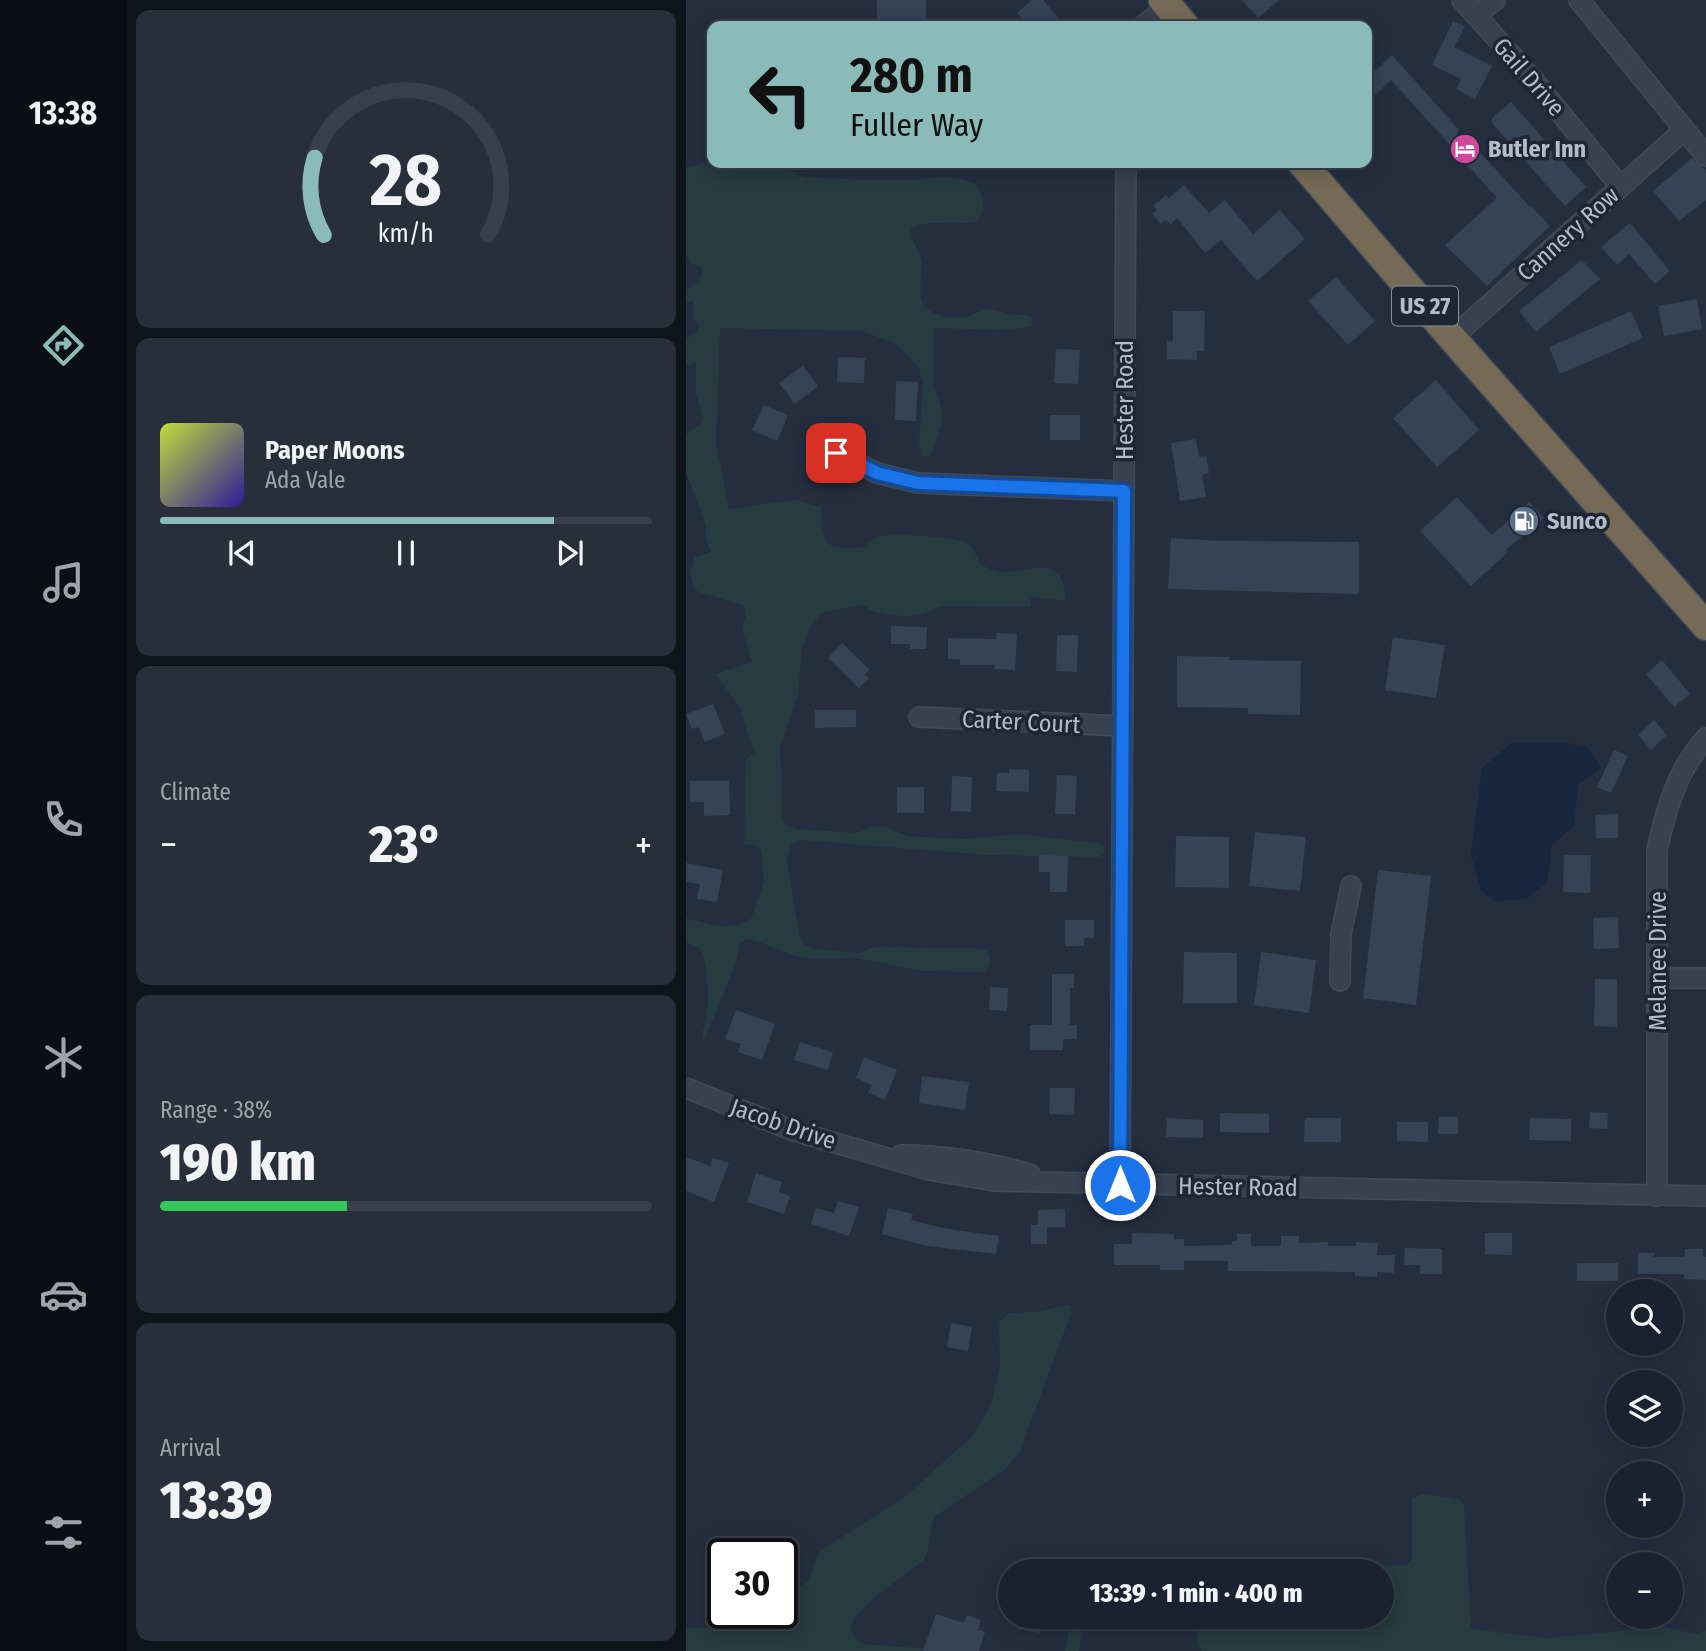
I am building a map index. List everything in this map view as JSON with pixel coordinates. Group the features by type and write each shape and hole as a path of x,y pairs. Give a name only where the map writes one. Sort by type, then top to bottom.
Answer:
{"highway":[{"name":"US 27","path":"1306,168 1706,626"}],"street":[{"name":"Gail Drive","path":"1462,0 1531,77 1620,186"},
{"path":"1476,16 1495,0"},
{"path":"1579,0 1706,156"},
{"path":"1153,21 1172,11"},
{"name":"Cannery Row","path":"1452,338 1684,130"},
{"name":"Hester Road","path":"1126,168 1120,1185 1706,1196"},
{"path":"836,453 877,473 918,483 1124,491"},
{"name":"Carter Court","path":"919,717 1123,726"},
{"name":"Melanee Drive","path":"1657,1196 1657,850 1666,808 1686,764 1706,738"},
{"path":"1340,981 1341,934 1351,886"},
{"path":"1659,978 1706,978"},
{"name":"Jacob Drive","path":"686,1088 794,1131 882,1155 932,1155 999,1166 1056,1181 1120,1185"}],"green space":[{"path":"707,162 707,168 782,168 805,177 915,180 947,176 975,183 983,202 978,221 926,224 911,228 922,263 920,292 924,306 933,313 946,317 964,317 992,309 1010,315 1031,316 1033,323 1031,327 1000,330 934,328 933,385 940,404 942,423 931,456 921,456 919,443 923,384 919,368 895,343 861,331 720,328 716,442 729,509 796,500 821,507 825,537 833,546 864,547 874,538 889,535 949,538 971,546 980,564 993,570 1006,572 1050,569 1058,574 1064,584 1066,601 1031,597 1030,607 940,606 912,616 880,613 863,605 824,612 811,625 802,649 798,695 780,748 782,817 786,825 796,829 857,833 874,826 886,827 908,836 965,839 1018,834 1097,843 1104,847 1105,852 1100,857 987,855 799,840 791,845 787,861 799,935 805,945 816,949 859,953 874,947 974,948 986,950 988,953 988,969 986,972 922,971 857,958 813,959 795,956 747,939 740,943 736,963 704,1041 703,1031 708,1007 707,973 701,949 686,942 686,918 719,926 743,923 751,919 764,882 761,850 757,846 744,844 746,759 754,753 739,706 715,674 752,662 742,629 746,613 743,605 698,592 691,575 695,557 711,552 706,540 706,525 686,472 686,434 701,424 703,418 696,393 696,362 686,366 686,338 696,332 699,325 693,319 693,301 686,303 686,289 698,281 702,268 691,263 686,254 686,168"},
{"path":"1068,1305 1073,1308 1020,1451 1007,1468 934,1517 924,1560 871,1601 851,1627 853,1635 863,1644 956,1651 686,1651 686,1628 798,1629 798,1588 808,1581 820,1551 905,1497 972,1436 991,1405 1000,1366 999,1323 1009,1313 1036,1312"},
{"path":"1424,1494 1458,1499 1464,1504 1471,1629 1548,1638 1644,1629 1673,1629 1694,1634 1706,1631 1706,1651 1202,1651 1198,1645 1196,1629 1394,1629 1394,1565 1406,1565 1412,1559 1412,1498"},
{"path":"1070,1629 1084,1629 1079,1651 1065,1651"}],"water":[{"path":"1513,742 1562,742 1588,748 1602,768 1578,785 1574,826 1552,845 1547,883 1526,899 1495,901 1481,891 1471,855 1482,768"}],"building":[{"path":"877,0 926,0 926,21 877,21"},
{"path":"1032,0 1043,0 1060,20 1024,21 1017,13"},
{"path":"1242,0 1279,0 1258,18"},
{"path":"1453,21 1465,26 1454,47 1492,66 1475,99 1456,89 1461,79 1432,65"},
{"path":"1392,55 1459,130 1451,146 1391,80 1372,97 1372,73"},
{"path":"1511,102 1586,187 1565,206 1492,123 1492,118"},
{"path":"1468,139 1550,226 1487,286 1445,245 1497,198 1455,151"},
{"path":"1692,158 1706,170 1706,200 1679,221 1653,191"},
{"path":"1184,185 1209,213 1225,200 1253,234 1280,210 1305,239 1257,281 1221,240 1205,253 1177,218 1170,225 1166,220 1161,224 1152,214 1157,210 1153,206 1166,195 1169,198"},
{"path":"1630,223 1670,271 1655,284 1629,254 1617,265 1601,247"},
{"path":"1582,260 1600,279 1536,332 1519,311"},
{"path":"1336,277 1375,321 1348,345 1308,301"},
{"path":"1697,299 1702,329 1664,336 1658,306"},
{"path":"1173,311 1205,311 1204,351 1197,351 1197,360 1167,359 1167,341 1173,342"},
{"path":"1631,311 1643,338 1560,374 1549,347"},
{"path":"1056,349 1080,350 1078,384 1054,383"},
{"path":"838,357 865,358 864,383 837,382"},
{"path":"803,366 818,386 795,404 779,383"},
{"path":"1436,380 1479,430 1437,467 1393,418"},
{"path":"896,381 918,382 916,421 895,420"},
{"path":"764,405 788,415 777,441 752,430"},
{"path":"1050,415 1080,415 1080,440 1050,440"},
{"path":"1196,439 1199,457 1206,456 1209,473 1202,475 1206,497 1180,501 1171,443"},
{"path":"1457,497 1492,535 1529,502 1544,518 1506,550 1508,552 1471,586 1420,531"},
{"path":"1171,538 1359,542 1359,594 1168,589"},
{"path":"891,626 927,627 926,649 910,649 910,644 891,644"},
{"path":"997,633 1017,634 1015,670 995,669 995,665 960,665 960,659 948,659 948,638 996,639"},
{"path":"1057,635 1078,635 1077,672 1056,671"},
{"path":"1393,637 1445,645 1436,698 1385,690"},
{"path":"842,643 870,670 865,675 869,678 859,688 828,658"},
{"path":"1177,656 1301,661 1300,715 1248,714 1248,708 1177,707"},
{"path":"1662,660 1690,694 1674,707 1646,674"},
{"path":"713,704 725,734 705,742 699,727 692,729 686,714"},
{"path":"815,710 856,710 856,727 815,728"},
{"path":"1654,720 1667,735 1651,750 1638,735"},
{"path":"1614,750 1628,756 1611,793 1597,787"},
{"path":"1009,769 1029,770 1029,792 996,791 997,773 1009,773"},
{"path":"1057,775 1077,776 1075,814 1055,814"},
{"path":"952,776 972,777 971,812 951,811"},
{"path":"690,781 729,781 730,815 704,816 704,802 690,802"},
{"path":"897,787 924,787 924,813 897,813"},
{"path":"1618,814 1618,838 1596,838 1595,815"},
{"path":"1255,832 1306,837 1300,891 1249,886"},
{"path":"1176,836 1229,837 1229,888 1175,887"},
{"path":"1039,855 1068,856 1067,892 1050,892 1050,872 1039,872"},
{"path":"1564,855 1591,855 1590,893 1563,892"},
{"path":"686,863 723,870 717,902 697,899 700,884 686,882"},
{"path":"1378,870 1431,876 1416,1005 1363,998"},
{"path":"1618,917 1619,948 1594,949 1593,918"},
{"path":"1065,920 1094,920 1094,938 1084,938 1084,946 1065,946"},
{"path":"1184,952 1237,953 1237,1003 1183,1003"},
{"path":"1261,952 1316,960 1309,1013 1254,1005"},
{"path":"1052,974 1074,974 1074,988 1070,988 1070,1025 1077,1025 1077,1039 1063,1039 1063,1050 1030,1050 1030,1025 1052,1025"},
{"path":"1595,979 1617,979 1617,1027 1594,1026"},
{"path":"990,987 1008,988 1007,1011 989,1010"},
{"path":"736,1010 775,1024 762,1060 738,1052 741,1044 725,1039"},
{"path":"800,1042 833,1052 828,1070 794,1060"},
{"path":"864,1057 897,1070 885,1100 868,1093 872,1085 856,1078"},
{"path":"922,1076 969,1082 965,1110 919,1103"},
{"path":"1050,1088 1075,1088 1074,1115 1049,1114"},
{"path":"1590,1112 1608,1113 1607,1129 1589,1128"},
{"path":"1220,1113 1269,1114 1269,1133 1220,1132"},
{"path":"1439,1117 1458,1117 1458,1134 1438,1134"},
{"path":"1167,1118 1203,1120 1203,1138 1166,1137"},
{"path":"1305,1118 1341,1118 1341,1142 1304,1142"},
{"path":"1530,1118 1571,1119 1571,1141 1529,1140"},
{"path":"1397,1122 1428,1122 1428,1142 1397,1141"},
{"path":"686,1157 710,1166 713,1158 729,1163 714,1202 686,1191"},
{"path":"756,1173 782,1182 779,1192 790,1196 784,1214 747,1202"},
{"path":"838,1201 859,1207 849,1236 811,1224 816,1208 834,1213"},
{"path":"888,1208 913,1214 911,1220 942,1228 999,1236 996,1254 927,1246 882,1234"},
{"path":"1065,1209 1065,1227 1047,1227 1047,1244 1031,1244 1031,1225 1038,1225 1038,1210"},
{"path":"1132,1233 1174,1234 1174,1239 1184,1239 1184,1246 1232,1245 1232,1241 1237,1241 1237,1234 1251,1234 1251,1246 1281,1246 1281,1236 1299,1236 1299,1243 1328,1242 1328,1246 1356,1246 1356,1242 1378,1243 1377,1255 1395,1255 1394,1273 1377,1272 1377,1277 1355,1276 1355,1272 1228,1271 1228,1261 1184,1261 1184,1270 1160,1270 1160,1265 1114,1265 1114,1244 1132,1244"},
{"path":"1485,1233 1512,1233 1512,1255 1485,1254"},
{"path":"1405,1248 1442,1249 1442,1274 1420,1274 1420,1265 1404,1265"},
{"path":"1685,1249 1703,1249 1703,1257 1706,1257 1706,1280 1684,1279 1684,1274 1638,1274 1638,1253 1654,1253 1654,1257 1685,1257"},
{"path":"1577,1263 1618,1263 1618,1279 1577,1281"},
{"path":"951,1323 972,1327 968,1351 947,1347"},
{"path":"936,1614 964,1623 967,1615 981,1620 978,1630 985,1632 979,1651 923,1651"},
{"path":"1017,1629 1041,1629 1040,1633"}],"place":[{"name":"Butler Inn","path":"1465,149"},
{"name":"Sunco","path":"1524,521"}],"route":[{"path":"836,453 877,473 918,483 1124,491 1120,1185"}]}
